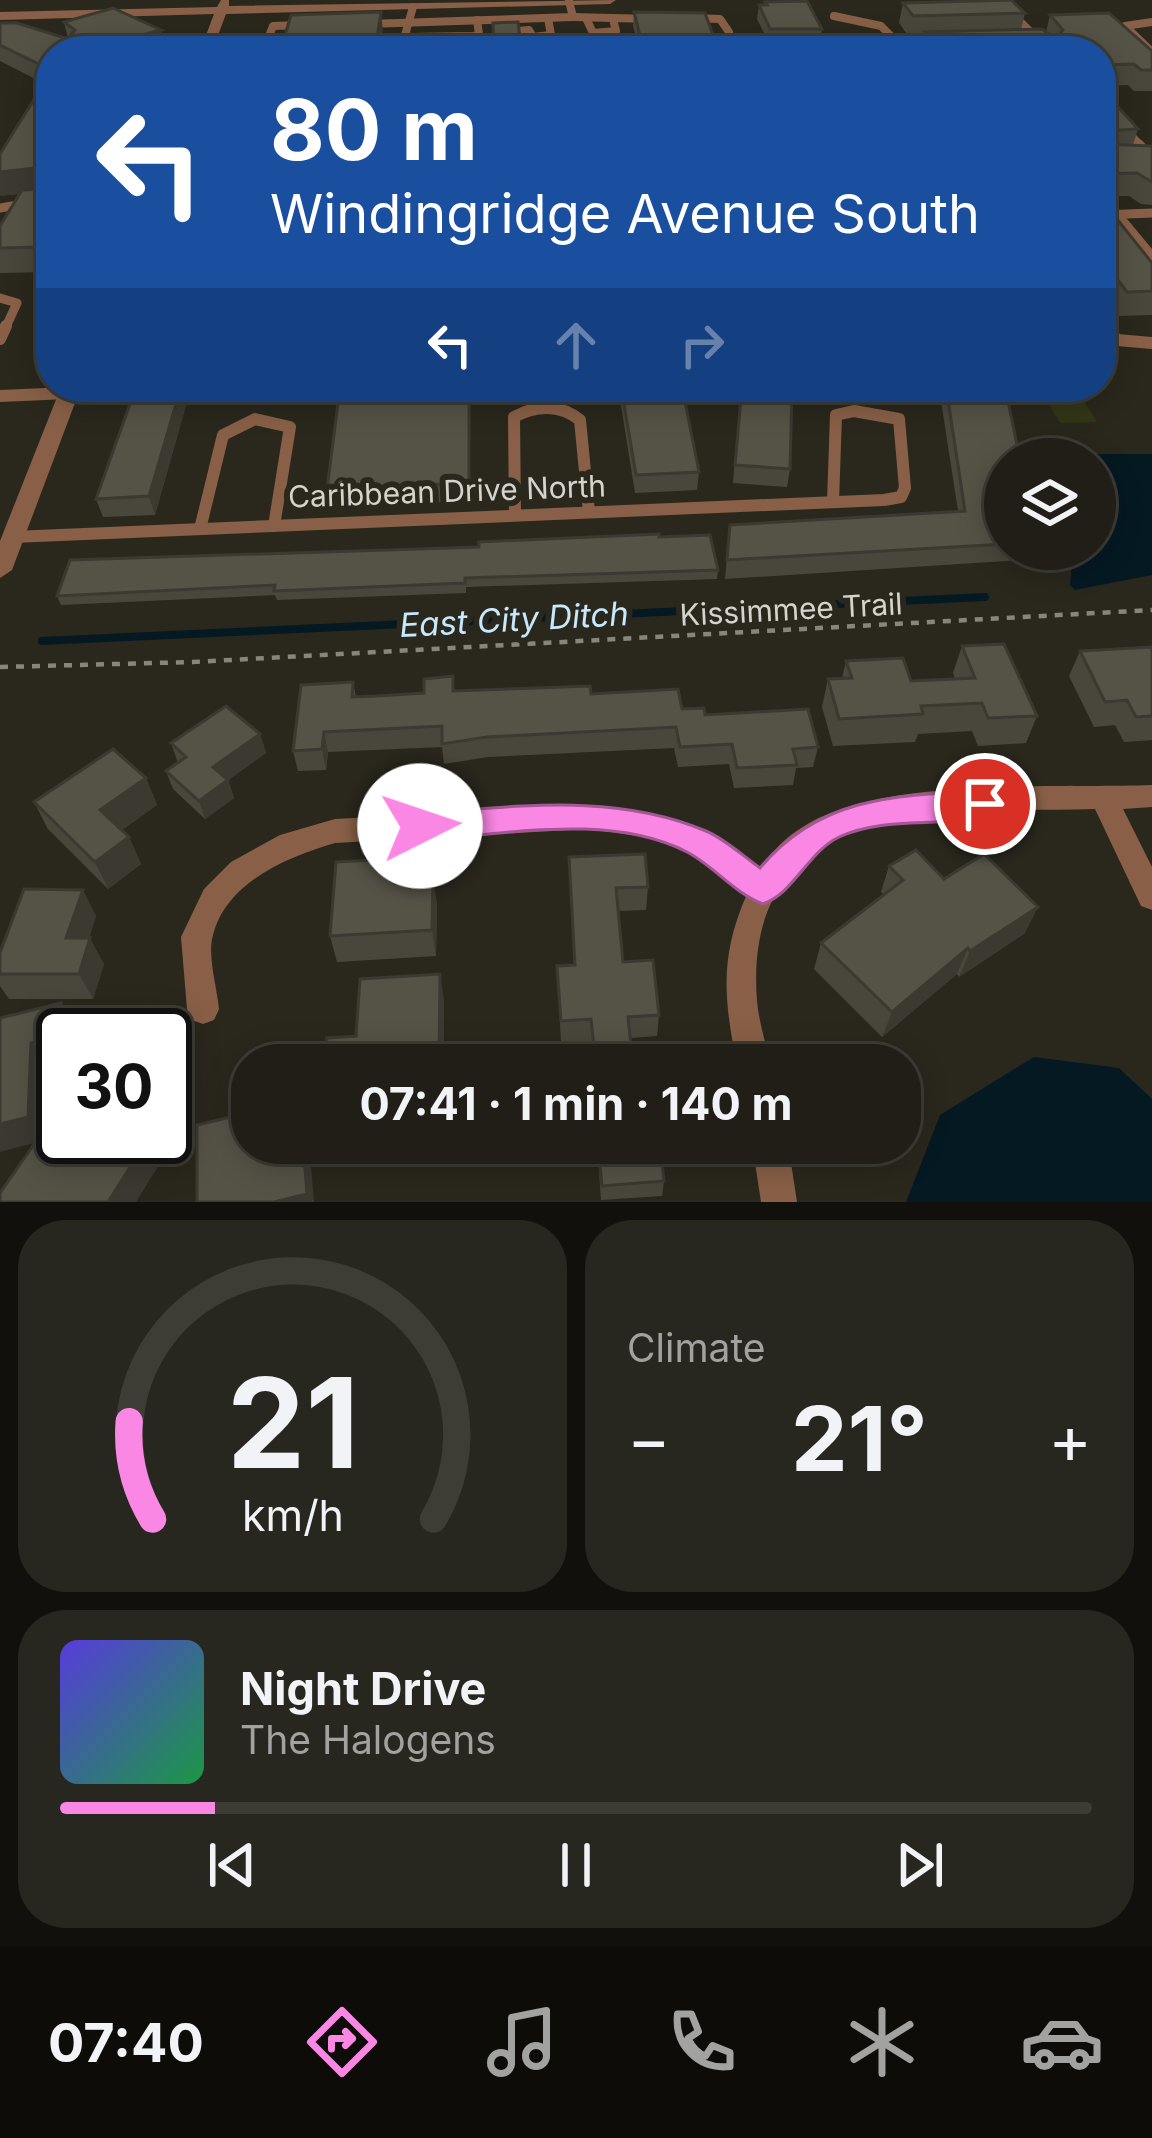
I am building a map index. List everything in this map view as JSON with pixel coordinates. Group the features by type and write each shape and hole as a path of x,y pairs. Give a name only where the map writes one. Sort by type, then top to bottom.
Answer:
{"street":[{"path":"0,16 224,6 413,7 610,0"},
{"path":"212,36 224,6"},
{"path":"0,569 65,402"},
{"path":"750,1044 741,1002 745,935 763,889 792,854 830,826 905,807 1152,796"},
{"path":"1104,799 1152,897"},
{"path":"203,1009 196,938 215,898 257,862 290,844 335,831 588,817 654,826 699,842 763,889"},
{"path":"773,1164 779,1202"}],"lane":[{"path":"998,0 1035,36"},
{"path":"568,2 573,17"},
{"path":"408,36 413,7"},
{"path":"834,16 881,26 891,36"},
{"path":"527,18 532,36"},
{"path":"542,36 551,35 548,18"},
{"path":"586,18 593,33 616,31 613,19"},
{"path":"687,18 720,19 729,32"},
{"path":"366,24 667,19"},
{"path":"477,20 478,32"},
{"path":"1152,22 1125,26 1152,52"},
{"path":"269,36 273,26 319,25"},
{"path":"518,31 529,30"},
{"path":"474,36 502,31"},
{"path":"1116,124 1152,158"},
{"path":"1135,160 1152,158"},
{"path":"0,208 36,202"},
{"path":"1117,214 1152,213"},
{"path":"1117,214 1152,256"},
{"path":"0,298 17,303 0,339"},
{"path":"1116,339 1152,343"},
{"path":"0,396 36,393"},
{"path":"515,515 514,417 530,410 561,408 580,420 590,512"},
{"name":"Caribbean Drive North","path":"13,537 884,500 904,493 902,423 887,414 854,411 834,418 833,502"},
{"path":"200,529 223,435 230,426 244,421 275,420 290,428 274,526"}],"path":[{"name":"Kissimmee Trail","path":"0,667 193,662 1152,610"}],"green space":[{"path":"1048,402 1084,402 1097,422 1060,423"}],"water":[{"path":"1116,454 1152,454 1152,575 1075,590 1070,585 1071,570 1116,570"},
{"path":"1034,1057 1119,1068 1152,1099 1152,1202 906,1202 940,1115"}],"building":[{"path":"1011,0 1025,13 913,16 903,3"},
{"path":"807,1 822,29 770,29 759,5 767,5 765,2"},
{"path":"113,8 161,30 138,36 70,36 75,30 64,22"},
{"path":"381,12 377,36 285,36 291,15"},
{"path":"634,12 705,13 713,36 640,36"},
{"path":"1109,13 1152,51 1152,70 1116,65 1116,36 1058,36 1063,30 1050,15"},
{"path":"518,22 520,36 493,36 493,23"},
{"path":"0,23 17,23 58,36 36,36 36,63 0,45"},
{"path":"1042,29 1052,36 928,36 925,32"},
{"path":"36,96 36,168 0,172 0,154"},
{"path":"1116,105 1138,129 1116,130"},
{"path":"1116,145 1152,146 1152,182 1137,173 1116,174"},
{"path":"22,190 36,190 36,247 0,248 0,226"},
{"path":"1116,218 1152,263 1152,291 1127,292 1116,278"},
{"path":"131,402 177,402 149,496 96,499"},
{"path":"338,402 469,402 469,483 327,489"},
{"path":"624,402 685,402 699,472 636,475"},
{"path":"741,402 792,402 790,469 735,465"},
{"path":"948,402 1008,402 1016,438 984,438 984,545 727,560 730,525 965,511"},
{"path":"710,535 718,570 57,596 70,560 479,547 479,542"},
{"path":"1004,644 1037,716 988,718 982,703 921,706 923,714 839,719 828,679 852,678 846,661 903,658 911,681 975,678 962,646"},
{"path":"1152,647 1152,716 1136,717 1127,700 1105,702 1080,651"},
{"path":"453,676 453,691 590,686 591,694 678,689 682,709 704,708 705,715 808,709 818,747 793,749 797,765 737,768 732,744 680,747 676,727 487,737 442,744 442,726 324,732 322,749 293,751 301,685 353,682 352,697 376,696 424,693 424,679"},
{"path":"226,706 260,734 213,767 228,780 199,801 166,771 186,757 171,743"},
{"path":"113,749 146,778 100,810 129,837 95,862 34,802"},
{"path":"916,850 944,879 984,854 1038,907 968,948 892,1012 821,943 903,880 889,866"},
{"path":"645,854 648,887 616,888 623,962 653,960 659,1015 628,1017 631,1044 594,1044 591,1019 561,1021 557,966 575,965 569,857"},
{"path":"411,858 410,878 433,877 432,930 330,936 336,862"},
{"path":"24,889 83,890 66,938 90,938 79,974 0,974 0,953"},
{"path":"440,974 439,1044 327,1044 327,1038 356,1036 360,979"},
{"path":"36,1009 28,1117 0,1124 0,1018"},
{"path":"231,1117 231,1164 305,1164 307,1194 274,1202 197,1202 197,1125"},
{"path":"36,1141 36,1164 132,1164 108,1202 0,1202 0,1193"},
{"path":"600,1164 662,1164 664,1181 602,1186"}],"waterway":[{"name":"East City Ditch","path":"42,641 985,597"}],"route":[{"path":"420,826 588,817 654,826 699,842 763,889 792,854 830,826 905,807 985,804"}]}
